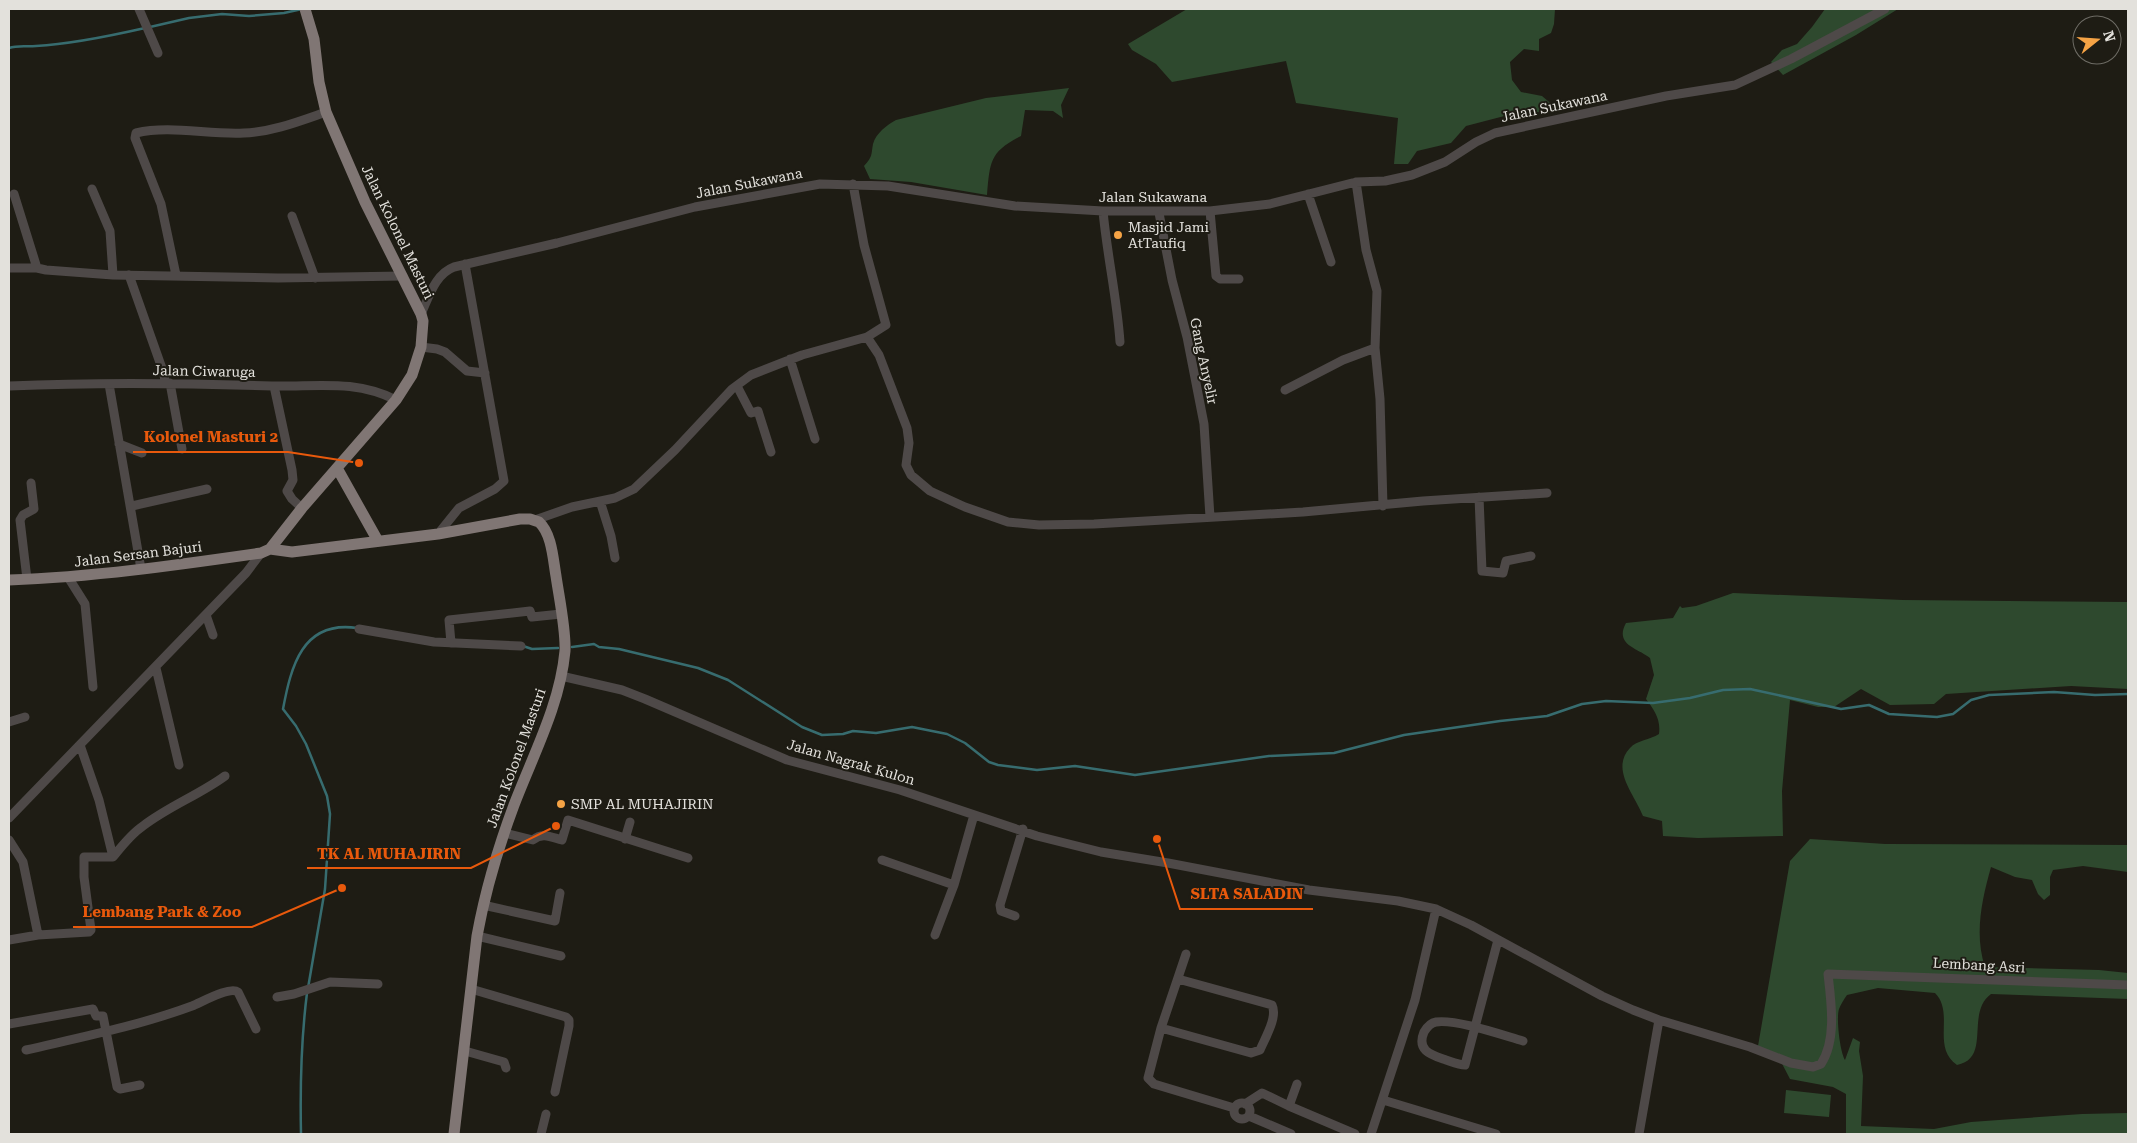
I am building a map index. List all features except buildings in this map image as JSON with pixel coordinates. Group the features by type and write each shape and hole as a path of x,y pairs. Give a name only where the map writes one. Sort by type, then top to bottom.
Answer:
{"main road":[{"name":"Jalan Kolonel Masturi","path":"305,9 314,39 319,82 326,112 364,202 404,276 424,322 421,347 412,375 396,400 337,468"},
{"path":"266,551 337,468 378,541 438,534 520,519 535,520"},
{"name":"Jalan Kolonel Masturi","path":"454,1134 477,936 483,905 504,833 545,729 561,676 565,649 548,536 542,524 535,520"},
{"name":"Jalan Sersan Bajuri","path":"9,580 68,577 141,569 266,551 289,552 378,541"}],"street":[{"path":"139,9 158,53"},
{"name":"Jalan Sukawana","path":"422,314 442,274 449,269 707,204 811,185 853,184 919,190 1015,206 1159,212 1210,211 1270,204 1356,182 1385,181 1412,175 1445,162 1476,142 1495,133 1666,96 1735,85 1791,59 1885,9"},
{"path":"176,275 161,204 135,138 136,133 155,131 251,133 275,128 326,112"},
{"path":"1356,182 1366,250 1377,291 1375,348 1380,399 1383,506"},
{"path":"535,520 552,512 616,498 634,489 670,455 736,386 751,376 790,359 866,337 887,324 864,245 853,184"},
{"path":"92,189 110,231 113,275"},
{"path":"14,194 37,268"},
{"path":"1308,194 1331,262"},
{"path":"1103,211 1106,249 1118,310 1120,342"},
{"path":"1210,211 1216,276 1220,279 1239,279"},
{"name":"Gang Anyelir","path":"1159,212 1204,424 1210,517"},
{"path":"292,216 315,278"},
{"path":"438,534 459,508 504,483 465,264"},
{"path":"9,268 37,268 113,275 315,278 404,276"},
{"path":"129,275 167,383 182,449"},
{"path":"866,337 879,355 907,428 909,438 906,458 908,471 914,480 930,491 964,507 1021,524 1094,524 1383,506 1423,501 1547,493"},
{"path":"421,347 445,352 467,371 485,374"},
{"path":"1285,390 1343,360 1375,348"},
{"path":"790,359 814,439"},
{"name":"Jalan Ciwaruga","path":"9,386 167,383 274,386 348,385 371,389 396,400"},
{"path":"109,384 132,506 141,569"},
{"path":"274,386 292,470 293,480 286,491 302,508"},
{"path":"736,386 751,413 758,411 771,452"},
{"path":"119,444 142,453"},
{"path":"27,579 20,520 34,509 31,483"},
{"path":"132,506 207,489"},
{"path":"1480,497 1482,571 1503,573 1506,561 1531,556"},
{"path":"600,501 611,536 615,558"},
{"path":"9,818 156,668 266,551"},
{"path":"68,577 86,604 93,687"},
{"path":"452,642 449,620 530,611 532,617 561,614"},
{"path":"206,615 213,635"},
{"path":"359,629 434,642 521,646"},
{"path":"156,668 179,765"},
{"name":"Jalan Nagrak Kulon","path":"561,676 622,690 787,760 900,790 1023,829 1037,836 1083,848 1309,890 1398,901 1436,909 1602,996 1660,1020 1750,1047 1788,1062 1807,1067 1818,1066 1824,1060 1830,1042 1828,974"},
{"path":"9,722 25,717"},
{"path":"80,745 99,800 113,856"},
{"path":"9,940 38,935 89,932 91,930 84,877 84,857 113,856 140,827 181,801 210,787 225,776"},
{"path":"935,935 954,885 974,815"},
{"path":"504,833 533,840 539,835 562,840 568,820 688,858"},
{"path":"625,839 630,822"},
{"path":"1015,916 1001,911 1000,905 1023,829"},
{"path":"9,840 23,862 38,935"},
{"path":"882,860 954,885"},
{"path":"483,905 555,921 560,893"},
{"path":"1371,1134 1415,1000 1436,909"},
{"path":"477,936 561,956"},
{"path":"1498,940 1476,1028 1464,1066 1427,1053 1423,1047 1425,1031 1432,1023 1449,1022 1476,1028 1523,1041"},
{"path":"1186,954 1161,1028 1148,1074 1150,1081 1234,1108"},
{"name":"Lembang Asri","path":"1828,974 2128,985"},
{"path":"1161,1028 1251,1053 1260,1050 1270,1024 1274,1011 1272,1005 1178,979"},
{"path":"276,997 294,994 330,982 378,984"},
{"path":"26,1050 107,1031 192,1006 235,989 240,995 256,1029"},
{"path":"471,989 566,1017 569,1020 555,1092"},
{"path":"9,1024 93,1009 96,1016 103,1016 117,1088 140,1085"},
{"path":"1639,1134 1660,1020"},
{"path":"465,1051 504,1062 506,1068"},
{"path":"1289,1106 1296,1084"},
{"path":"1234,1108 1237,1104 1245,1104 1262,1093 1355,1134"},
{"path":"1383,1100 1496,1134"},
{"path":"1245,1104 1249,1108 1249,1116"},
{"path":"1234,1108 1235,1116 1239,1119 1249,1116"},
{"path":"541,1134 546,1114"},
{"path":"1249,1116 1291,1134"}],"green space":[{"path":"1187,9 1555,9 1551,33 1539,39 1539,51 1524,49 1510,62 1512,80 1521,92 1542,96 1555,107 1541,112 1512,114 1466,126 1451,143 1417,151 1408,164 1394,164 1398,118 1296,103 1286,61 1172,82 1156,64 1132,50 1128,44"},
{"path":"1825,9 1898,9 1856,35 1783,75 1771,62 1782,50 1797,44"},
{"path":"1069,88 1061,105 1063,118 1053,111 1025,110 1021,136 1003,147 994,159 989,174 987,195 911,182 870,179 864,166 870,158 873,144 879,133 896,120 986,98"},
{"path":"1733,593 1903,600 2128,602 2128,689 2071,686 1946,694 1934,704 1890,705 1861,689 1834,707 1818,707 1790,700 1782,791 1783,836 1698,838 1663,836 1662,821 1643,816 1623,773 1624,756 1636,743 1659,734 1659,724 1652,707 1646,699 1654,675 1650,658 1625,641 1623,630 1626,623 1673,618 1680,606 1682,608 1696,606"},
{"path":"1810,839 1885,844 2128,845 2128,872 2083,866 2053,870 2050,877 2050,895 2044,900 2038,894 2032,880 2015,877 1991,867 1980,917 1980,942 1985,967 2099,970 2128,973 2128,999 1991,994 1984,1002 1980,1012 1973,1054 1967,1061 1957,1065 1949,1058 1945,1049 1943,1010 1941,1001 1935,993 1878,988 1847,995 1839,1009 1838,1027 1845,1060 1853,1038 1860,1042 1859,1051 1863,1076 1861,1126 1934,1129 1971,1122 2082,1114 2128,1113 2128,1134 1846,1134 1846,1094 1833,1087 1790,1079 1778,1056 1758,1046 1790,861"},
{"path":"1786,1090 1831,1095 1829,1117 1784,1113"}],"waterway":[{"path":"150,27 189,18 222,14 249,16 284,13 302,9"},
{"path":"9,48 77,42 145,28"},
{"path":"308,988 325,889 330,814 327,796 306,744 296,726 283,709 295,663 302,650 312,639 323,631 338,627 357,628"},
{"path":"572,647 594,644 599,647 619,649 698,668 728,680 802,727 822,735 843,734 853,731 876,733 912,727 947,734 965,743 989,762 998,765 1037,770 1075,766 1135,775 1269,756 1334,753 1404,735 1547,716 1582,704 1606,701 1653,703 1690,698 1723,690 1750,689 1841,709 1869,705 1889,714 1937,717 1953,714 1971,700 1989,695 2054,692 2095,695 2128,694"},
{"path":"523,646 532,649 558,648"},
{"path":"301,1134 301,1063 307,993"}],"place":[{"name":"Masjid Jami AtTaufiq","path":"1118,235"},
{"name":"Kolonel Masturi 2","path":"359,463"},
{"name":"SMP AL MUHAJIRIN","path":"561,804"},
{"name":"TK AL MUHAJIRIN","path":"556,826"},
{"name":"SLTA SALADIN","path":"1157,839"},
{"name":"Lembang Park & Zoo","path":"342,888"}]}
